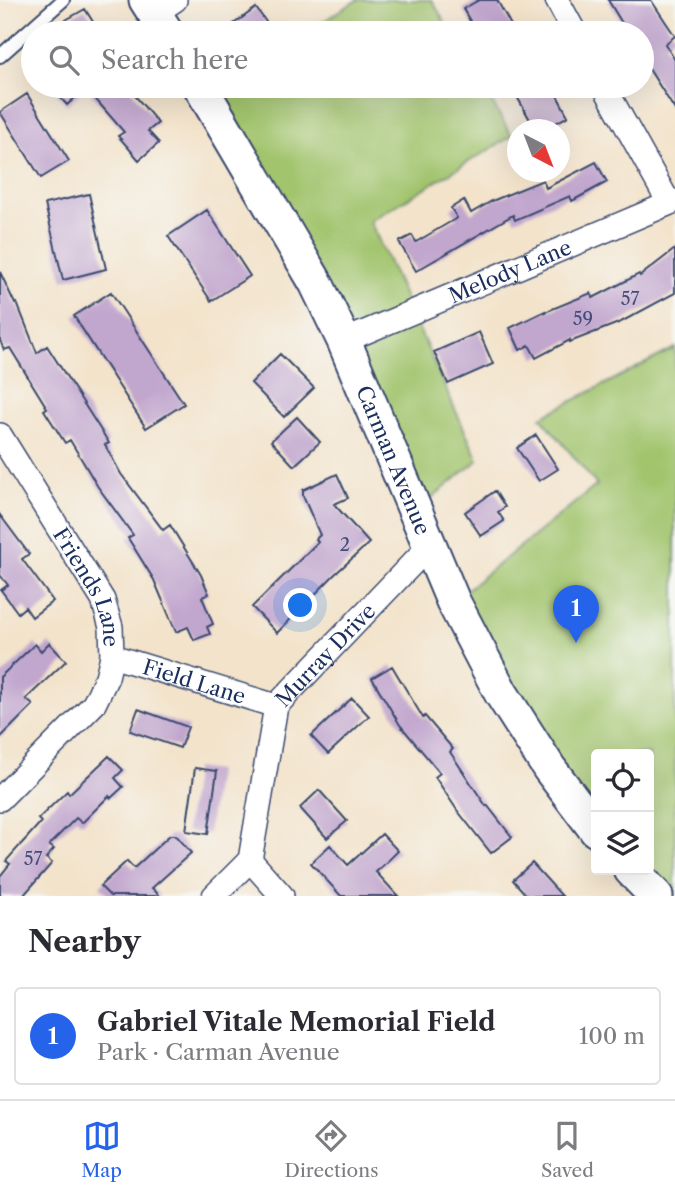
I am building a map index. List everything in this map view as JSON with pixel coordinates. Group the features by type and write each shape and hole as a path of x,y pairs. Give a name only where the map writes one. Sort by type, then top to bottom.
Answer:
{"main road":[{"name":"Carman Avenue","path":"207,98 289,234 344,341 453,601 501,693 549,768 591,823"},
{"path":"636,875 656,896"}],"street":[{"path":"557,0 568,21"},
{"path":"611,98 672,202"},
{"name":"Melody Lane","path":"344,341 672,202"},
{"name":"Friends Lane","path":"0,435 103,600 111,627 112,656 107,677 94,704 2,793"},
{"name":"Murray Drive","path":"250,860 276,706 430,545"},
{"name":"Field Lane","path":"112,656 276,706"},
{"path":"214,896 250,860 282,896"}],"lane":[{"path":"39,21 63,0"},
{"path":"0,56 21,37"}],"green space":[{"path":"357,0 432,0 444,21 324,21"},
{"path":"228,98 489,98 507,128 507,139 370,221 478,460 419,509 218,106"},
{"path":"675,348 675,896 661,896 651,875 654,875 654,749 591,749 591,816 455,599 597,485 541,417"}],"building":[{"path":"479,0 497,0 509,21 470,21 463,9"},
{"path":"608,0 651,0 675,36 665,44 675,60 675,110 654,77 654,21 621,21"},
{"path":"256,8 265,21 238,21"},
{"path":"85,9 92,21 64,21"},
{"path":"21,98 30,98 69,161 41,178 0,112"},
{"path":"61,98 75,98 67,105"},
{"path":"95,98 137,98 158,123 148,131 159,143 139,160 118,136 124,132"},
{"path":"518,98 558,98 568,116 563,119 530,119"},
{"path":"596,162 607,182 572,201 570,196 515,220 513,215 416,271 399,242 412,235 416,242 457,218 451,208 464,200 471,213 538,182 544,182 546,188 558,182 570,182 570,176"},
{"path":"89,194 106,269 63,280 45,204"},
{"path":"207,210 250,276 211,301 168,236"},
{"path":"675,249 675,293 621,322 570,340 536,358 529,345 520,350 510,328 591,293 593,298 639,274 640,276"},
{"path":"0,272 15,304 17,303 37,353 47,346 109,443 105,445 121,474 163,530 170,525 201,575 209,594 202,597 213,624 207,627 210,634 194,640 188,627 176,632 154,580 128,538 133,535 98,487 70,440 65,443 10,348 4,350 0,340"},
{"path":"111,292 184,404 146,428 74,316"},
{"path":"479,332 493,364 448,384 434,352"},
{"path":"280,354 314,388 284,417 251,383"},
{"path":"297,417 320,442 294,466 271,441"},
{"path":"536,435 558,469 539,481 517,448"},
{"path":"337,474 348,498 334,504 369,543 277,633 252,607 318,542 316,539 320,535 303,496 303,490"},
{"path":"495,491 505,507 498,512 504,521 481,536 465,512"},
{"path":"0,515 29,554 22,559 53,601 32,617 25,607 18,613 1,590 8,585 0,575"},
{"path":"49,643 66,661 26,699 33,705 0,738 0,677 35,644 41,651"},
{"path":"392,666 423,718 425,716 453,749 450,752 486,806 512,837 491,853 457,810 435,777 440,773 400,725 372,678"},
{"path":"352,698 369,716 328,754 311,736"},
{"path":"138,709 188,727 180,748 130,731"},
{"path":"109,756 123,770 115,778 123,787 111,798 109,796 82,823 76,818 49,845 54,849 46,858 52,863 23,896 0,896 0,876 10,864 6,861 41,822 38,819"},
{"path":"195,768 217,771 208,834 186,831"},
{"path":"319,790 347,821 327,838 300,808"},
{"path":"382,834 398,851 376,872 398,896 341,896 311,863 330,845 348,865"},
{"path":"170,835 176,835 191,853 152,888 160,896 110,896 100,886 127,861 134,868"},
{"path":"532,863 562,896 527,896 513,880"}],"place":[{"name":"Gabriel Vitale Memorial Field","path":"576,643"}]}
